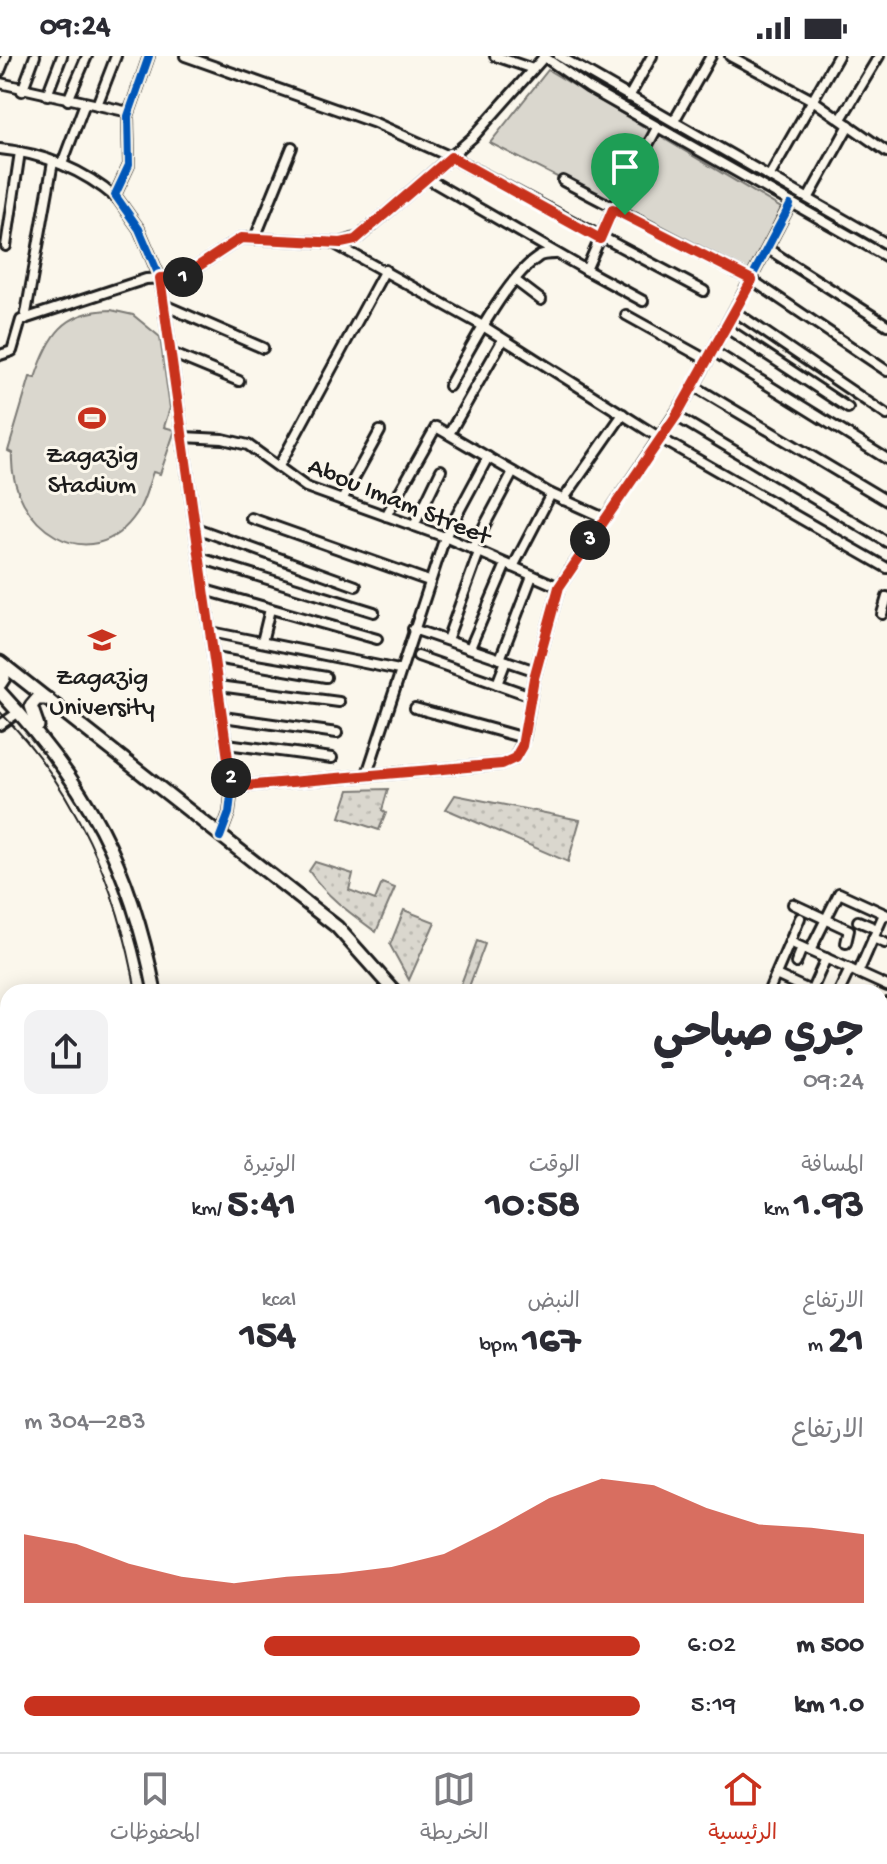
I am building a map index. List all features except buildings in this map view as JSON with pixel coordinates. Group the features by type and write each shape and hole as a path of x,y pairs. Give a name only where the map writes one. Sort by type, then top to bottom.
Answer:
{"highway":[{"path":"0,684 5,675 1,664"},
{"path":"1,664 53,701 350,938 388,984"},
{"path":"0,692 47,742"},
{"path":"53,701 37,699 31,706 32,716 81,790 108,842 134,911 153,984"}],"street":[{"path":"0,71 6,56"},
{"path":"22,91 35,56"},
{"path":"47,95 62,56"},
{"path":"68,100 87,56"},
{"path":"97,105 116,56"},
{"path":"116,198 129,165 129,112 149,56"},
{"path":"185,56 364,118 451,157 600,239 704,291"},
{"path":"495,56 533,69"},
{"path":"0,355 12,351 18,325 25,319 146,279 182,277 234,241 255,238 333,243 359,237 451,157 543,56 576,81 790,205 887,257"},
{"path":"559,56 887,244"},
{"path":"629,97 652,56"},
{"path":"674,121 711,56"},
{"path":"730,56 814,101 887,152"},
{"path":"770,175 838,56"},
{"path":"841,119 879,56"},
{"path":"0,83 22,91 129,112"},
{"path":"25,319 58,163 85,103"},
{"path":"809,197 849,125"},
{"path":"586,270 613,209 657,128"},
{"path":"255,238 292,147"},
{"path":"0,149 58,163 90,177 116,198 139,229 160,278 232,787 229,813 220,837"},
{"path":"6,246 20,152"},
{"path":"729,169 736,157"},
{"path":"428,179 643,301"},
{"path":"563,181 752,280 887,371"},
{"path":"232,787 507,763 518,754 559,587 676,416 790,205"},
{"path":"333,243 483,326 502,341 660,438 887,568"},
{"path":"768,249 887,325"},
{"path":"449,386 483,326 516,281 537,257 557,254"},
{"path":"279,466 385,270"},
{"path":"516,281 541,300"},
{"path":"164,305 263,348"},
{"path":"734,311 887,415"},
{"path":"626,315 707,360"},
{"path":"725,327 848,408"},
{"path":"449,434 502,341"},
{"path":"713,351 887,459"},
{"path":"171,353 239,381"},
{"path":"694,386 887,501"},
{"path":"563,500 623,414"},
{"path":"676,416 887,542"},
{"path":"386,516 432,429 449,434 551,494 604,518"},
{"path":"342,500 380,431"},
{"name":"Abou Imam Street","path":"183,437 236,441 259,451 298,483 445,537 559,587"},
{"path":"367,774 445,537 488,457"},
{"path":"414,526 441,470"},
{"path":"447,640 475,550 513,472"},
{"path":"470,648 510,565 551,494"},
{"path":"251,518 429,581"},
{"path":"196,528 356,586"},
{"path":"200,558 374,612"},
{"path":"497,684 532,576"},
{"path":"205,590 377,639"},
{"path":"882,614 887,597"},
{"path":"262,642 270,609"},
{"path":"413,629 536,671"},
{"path":"211,632 399,670"},
{"path":"418,656 531,696"},
{"path":"215,658 326,677"},
{"path":"219,686 339,702"},
{"path":"415,708 524,738"},
{"path":"0,725 19,712"},
{"path":"223,717 337,733"},
{"path":"227,744 332,758"},
{"path":"796,963 826,919 839,893 886,914 845,984"},
{"path":"793,904 849,930 846,943"},
{"path":"772,984 800,918"},
{"path":"858,921 885,943"},
{"path":"790,942 883,984"},
{"path":"815,984 826,958"},
{"path":"776,975 795,984"}],"shaded area":[{"path":"548,70 781,208 749,274 490,143"},
{"name":"Zagazig Stadium","path":"111,310 133,315 160,337 170,408 164,427 175,430 160,474 153,472 137,513 118,533 98,543 76,544 56,536 38,522 23,503 14,479 12,453 8,451 30,377 35,378 53,338 60,329 81,315"},
{"path":"388,789 382,810 386,813 379,830 340,817 349,790"},
{"path":"455,795 580,820 568,862 446,809"},
{"path":"315,862 353,874 349,890 375,900 382,883 395,888 376,932 323,889 309,871"},
{"path":"404,910 435,922 409,980 390,945"},
{"path":"477,941 485,944 470,984 461,984"}],"railway":[{"path":"0,712 50,772 89,841 118,915 134,984"}],"cycle path":[{"path":"149,56 128,116 129,165 115,195 139,229 160,278 232,787 229,813 220,837"},
{"path":"232,787 502,764 515,758 524,738 534,678 559,587 694,386 790,205"}],"place":[{"name":"Zagazig Stadium","path":"92,418"},
{"name":"Zagazig University","path":"102,640"}],"route":[{"path":"451,157 600,239 613,209 625,215 752,280 676,416 559,587 534,678 524,738 518,754 502,764 232,787 160,278 172,280 182,277 241,238 341,243 355,240 410,196 451,157"}]}
